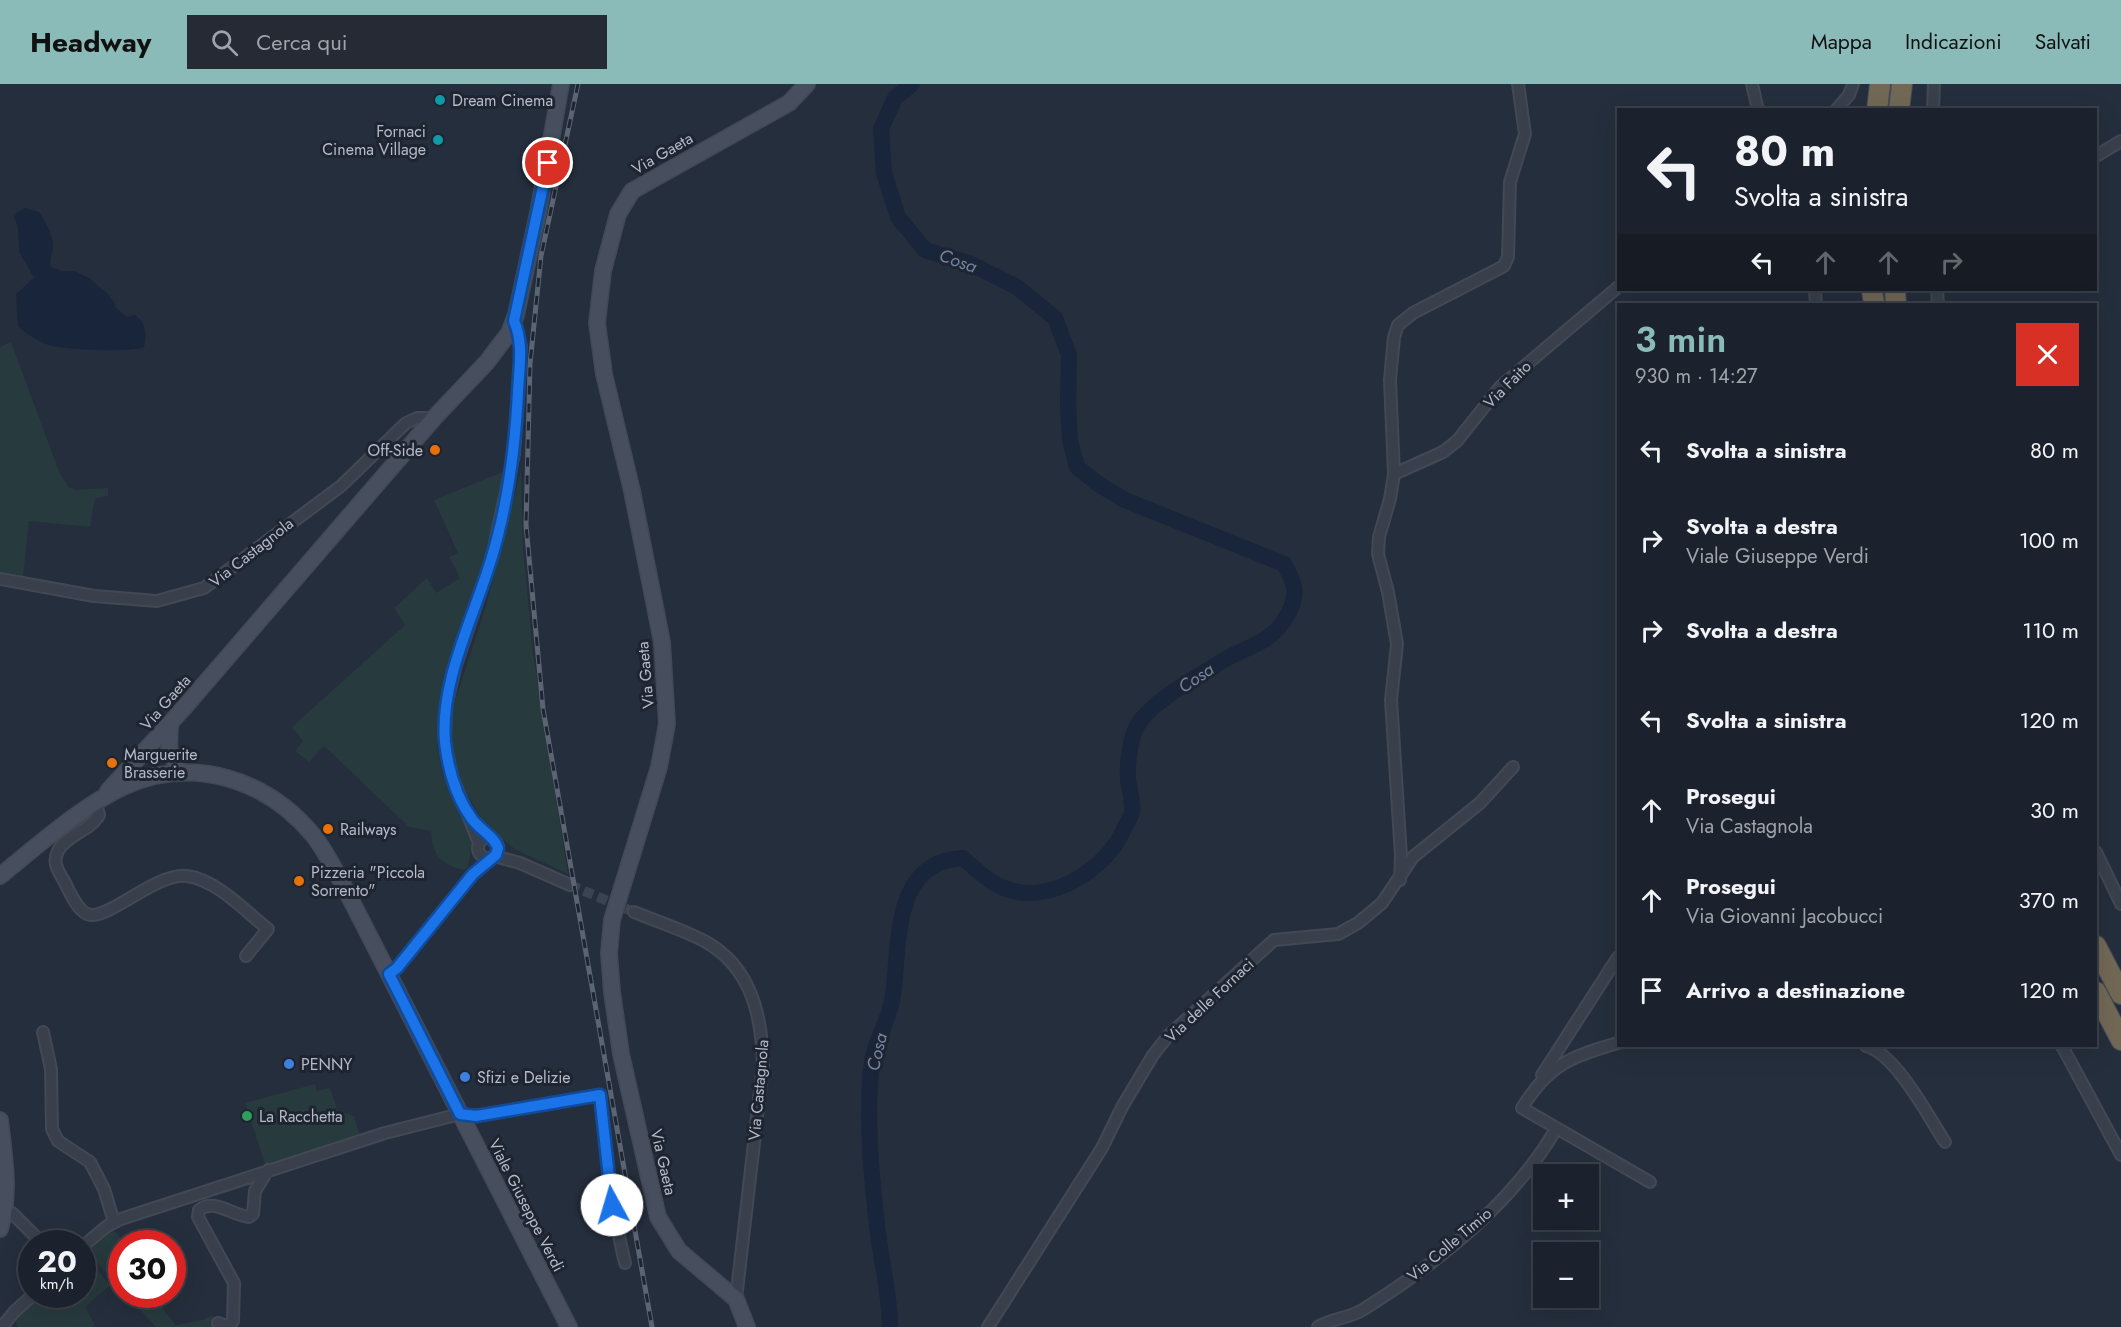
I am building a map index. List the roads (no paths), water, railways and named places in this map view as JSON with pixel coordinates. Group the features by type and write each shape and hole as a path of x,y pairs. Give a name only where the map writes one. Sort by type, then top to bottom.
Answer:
{"highway":[{"path":"1877,108 1880,84"},
{"path":"1899,108 1902,84"},
{"path":"2097,948 2121,994"},
{"path":"2097,994 2121,1040"}],"main road":[{"name":"Via Gaeta","path":"96,804 170,724 434,418 495,353 514,321 561,84"},
{"name":"Via Gaeta","path":"747,1327 736,1299 679,1251 658,1217 621,1054 609,953 612,920 659,767 667,724 662,642 632,491 604,374 597,323 603,271 618,214 632,191 789,103 807,84"},
{"path":"170,724 169,748 180,773"},
{"path":"142,754 140,768 149,778"},
{"name":"Viale Giuseppe Verdi","path":"96,804 125,786 149,778 180,773 220,774 253,788 281,804 314,836 350,898 569,1327"},
{"path":"0,876 96,804"},
{"path":"0,1120 7,1181 5,1211 0,1229"}],"street":[{"path":"1400,880 1401,856 1391,700 1397,644 1388,592 1378,554 1379,537 1390,499 1394,474 1390,380 1394,337 1398,325 1413,314 1504,266 1508,257 1510,182 1525,134 1518,84"},
{"path":"1752,84 1758,108"},
{"path":"1838,108 1849,95 1852,84"},
{"path":"1933,108 1934,84"},
{"path":"2097,155 2121,141"},
{"name":"Via Faito","path":"1394,474 1443,452 1457,441 1500,387 1617,289"},
{"path":"514,321 521,346 514,454 491,561 456,665 446,707 445,741 452,776 471,819 483,857 520,863 570,885"},
{"name":"Via Castagnola","path":"0,579 94,596 157,601 204,588 340,486 406,423 417,418 434,418"},
{"name":"Via delle Fornaci","path":"988,1327 1102,1148 1153,1055 1168,1036 1274,940 1338,933 1358,923 1382,903 1400,880 1413,857 1480,803 1513,767"},
{"path":"96,804 99,815 95,823 58,849 55,860 57,869 80,908 86,914 94,916 107,912 152,885 172,877 187,876 215,888 268,929 246,956"},
{"path":"471,819 520,863"},
{"path":"479,846 494,842"},
{"path":"389,974 397,968 473,874 493,857 494,842"},
{"path":"473,874 479,846"},
{"path":"2097,854 2121,904"},
{"name":"Via Castagnola","path":"634,912 707,943 733,964 752,993 763,1030 763,1065 736,1299"},
{"path":"1540,1082 1542,1073 1617,959"},
{"path":"43,1032 51,1070 52,1129 58,1142 90,1162 104,1189 114,1222"},
{"path":"1617,1043 1571,1057 1559,1064 1540,1082 1522,1108 1650,1182"},
{"path":"1868,1047 1882,1053 1893,1065 1945,1142"},
{"path":"2063,1047 2121,1155"},
{"path":"96,1236 114,1222 386,1133 460,1114 476,1116 600,1095 612,1205 624,1263"},
{"name":"Via Colle Timio","path":"1318,1327 1364,1310 1448,1248 1492,1209 1524,1174 1556,1129"},
{"path":"218,1323 227,1326 233,1321 234,1283 198,1217 199,1210 205,1205 213,1205 249,1217 253,1214 255,1191 268,1170"},
{"path":"5,1211 12,1214 29,1230"},
{"path":"2,1327 18,1308"}],"water":[{"path":"25,208 39,212 50,231 53,244 51,267 61,271 74,271 89,278 107,293 115,307 127,317 135,315 139,318 145,329 144,347 111,350 53,346 35,338 18,326 16,294 34,278 19,251 18,228 14,217 17,212"}],"waterway":[{"name":"Cosa","path":"890,1327 888,1295 872,1177 869,1134 871,1069 872,1059 889,1014 900,930 904,908 911,889 923,873 940,863 963,858 995,884 1024,893 1042,892 1060,887 1092,869 1117,842 1131,815 1128,761 1133,735 1141,720 1159,702 1183,685 1273,633 1281,625 1294,600 1293,583 1284,564 1125,500 1098,484 1077,467 1070,440 1069,355 1055,318 1017,287 971,264 925,250 898,217 884,173 881,129 895,98 912,84"}],"tunnel":[{"path":"570,885 634,912"}],"railway":[{"path":"578,84 541,256 530,364 526,525 543,709 652,1327"}],"place":[{"name":"Dream Cinema","path":"440,100"},
{"name":"Fornaci Cinema Village","path":"438,140"},
{"name":"Off-Side","path":"435,450"},
{"name":"Marguerite Brasserie","path":"112,763"},
{"name":"Railways","path":"328,829"},
{"name":"Pizzeria \"Piccola Sorrento\"","path":"299,881"},
{"name":"PENNY","path":"289,1064"},
{"name":"Sfizi e Delizie","path":"465,1077"},
{"name":"La Racchetta","path":"247,1116"}]}
